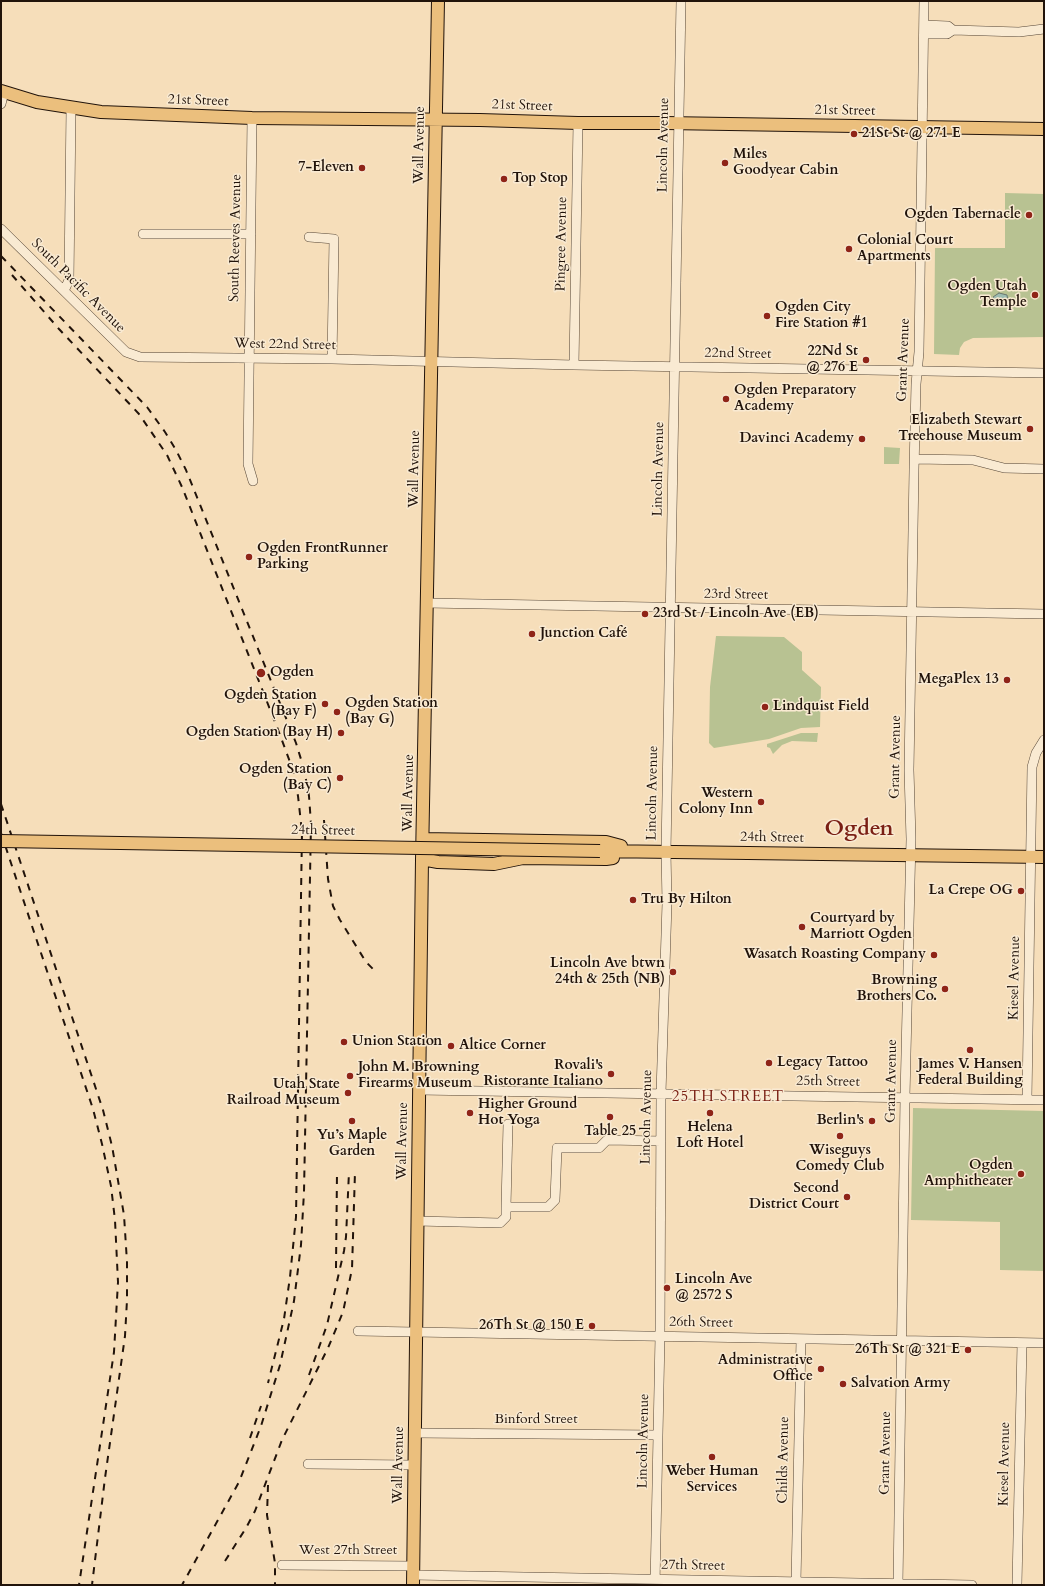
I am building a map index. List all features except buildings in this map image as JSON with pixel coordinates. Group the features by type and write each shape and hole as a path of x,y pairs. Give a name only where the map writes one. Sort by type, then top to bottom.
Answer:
{"main road":[{"name":"Wall Avenue","path":"413,1575 422,859 438,1"},
{"name":"21st Street","path":"2,91 37,102 101,112 252,118 1044,129"},
{"name":"24th Street","path":"423,838 606,842 644,852"},
{"name":"24th Street","path":"1,841 1044,857"},
{"name":"24th Street","path":"422,859 438,862 494,864 523,858 606,859 644,852"}],"street":[{"name":"Lincoln Avenue","path":"656,1582 660,1336 661,1093 667,909 666,852 681,1"},
{"name":"Grant Avenue","path":"898,1584 910,854 912,611 917,371 919,352 924,1"},
{"path":"924,30 948,26 953,30 1019,32 1044,29"},
{"path":"1,104 2,91"},
{"path":"64,291 69,280 71,108"},
{"name":"South Reeves Avenue","path":"252,118 248,358 248,464 253,481"},
{"name":"Pingree Avenue","path":"574,365 578,123"},
{"name":"South Pacific Avenue","path":"1,229 126,352 140,357"},
{"path":"143,234 251,234"},
{"path":"309,237 334,238 332,359"},
{"name":"West 22nd Street","path":"140,357 431,361"},
{"name":"22nd Street","path":"431,361 675,367 1044,373"},
{"path":"915,459 973,460 1004,468 1044,469"},
{"name":"23rd Street","path":"427,603 1044,614"},
{"name":"Kiesel Avenue","path":"1027,1099 1032,767 1036,753 1044,740"},
{"name":"25th Street","path":"419,1090 1044,1100"},
{"path":"417,1221 500,1223 506,1217 508,1124"},
{"path":"506,1207 548,1207 552,1205 555,1200 557,1148 599,1148 607,1140 661,1141"},
{"name":"26th Street","path":"358,1331 1044,1343"},
{"name":"Childs Avenue","path":"796,1582 801,1339"},
{"name":"Kiesel Avenue","path":"1017,1585 1022,1343"},
{"name":"Binford Street","path":"415,1433 658,1435"},
{"path":"308,1464 414,1465"},
{"name":"West 27th Street","path":"282,1565 413,1575"},
{"name":"27th Street","path":"413,1575 656,1582 796,1582 972,1585"}],"green space":[{"path":"1005,193 1044,194 1044,337 973,338 964,342 960,348 959,355 934,354 935,248 1005,248"},
{"path":"884,447 900,448 899,464 884,464"},
{"name":"Lindquist Field","path":"716,636 784,637 802,652 802,670 821,687 820,727 801,728 769,739 714,748 709,743 710,687"},
{"path":"801,733 818,733 817,742 792,741 782,745 773,754 770,748 767,747 767,744"},
{"path":"913,1108 1044,1111 1044,1271 1000,1270 1000,1222 911,1220"}],"water":[{"path":"999,293 1007,295 1008,301 1003,304 995,302 993,297"}],"railway":[{"path":"1,256 147,407 176,450 186,470 296,743 304,769 309,796 311,824 304,1192 301,1245 294,1301 280,1365 261,1426 239,1482 182,1585"},
{"path":"12,275 59,329 139,414 167,455 182,487 293,770 298,796 302,832 296,1217 284,1319 268,1383"},
{"path":"1,804 103,1110 112,1146 124,1215 127,1262 125,1336 92,1585"},
{"path":"324,820 328,879 333,906 366,962 377,973"},
{"path":"1,833 93,1109 111,1186 115,1220 118,1282 114,1352 79,1585"},
{"path":"336,1268 337,1172"},
{"path":"309,1375 327,1325 344,1251 349,1172"},
{"path":"225,1561 255,1511 282,1440 328,1348 343,1312 352,1269 355,1172"},
{"path":"250,1438 261,1406"},
{"path":"268,1485 267,1515 275,1563 275,1585"}],"place":[{"name":"21St St @ 271 E","path":"854,134"},
{"name":"Miles Goodyear Cabin","path":"725,163"},
{"name":"7-Eleven","path":"362,168"},
{"name":"Top Stop","path":"504,179"},
{"name":"Ogden Tabernacle","path":"1029,215"},
{"name":"Colonial Court Apartments","path":"849,249"},
{"name":"Ogden Utah Temple","path":"1035,295"},
{"name":"Ogden City Fire Station #1","path":"767,316"},
{"name":"22Nd St @ 276 E","path":"866,360"},
{"name":"Ogden Preparatory Academy","path":"726,399"},
{"name":"Elizabeth Stewart Treehouse Museum","path":"1030,429"},
{"name":"Davinci Academy","path":"862,439"},
{"name":"Ogden FrontRunner Parking","path":"249,557"},
{"name":"23rd St / Lincoln Ave (EB)","path":"645,614"},
{"name":"Junction Café","path":"532,634"},
{"name":"Ogden","path":"261,673"},
{"name":"MegaPlex 13","path":"1007,680"},
{"name":"Ogden Station (Bay F)","path":"325,704"},
{"name":"Lindquist Field","path":"765,707"},
{"name":"Ogden Station (Bay G)","path":"337,712"},
{"name":"Ogden Station (Bay H)","path":"341,733"},
{"name":"Ogden Station (Bay C)","path":"340,778"},
{"name":"Western Colony Inn","path":"761,802"},
{"name":"La Crepe OG","path":"1021,891"},
{"name":"Tru By Hilton","path":"633,900"},
{"name":"Courtyard by Marriott Ogden","path":"802,927"},
{"name":"Wasatch Roasting Company","path":"934,955"},
{"name":"Lincoln Ave btwn 24th & 25th (NB)","path":"673,972"},
{"name":"Browning Brothers Co.","path":"945,989"},
{"name":"Union Station","path":"344,1042"},
{"name":"Altice Corner","path":"451,1046"},
{"name":"James V. Hansen Federal Building","path":"970,1050"},
{"name":"Legacy Tattoo","path":"769,1063"},
{"name":"Rovali's Ristorante Italiano","path":"611,1074"},
{"name":"John M. Browning Firearms Museum","path":"350,1076"},
{"name":"Utah State Railroad Museum","path":"348,1093"},
{"name":"Higher Ground Hot Yoga","path":"470,1113"},
{"name":"Helena Loft Hotel","path":"710,1113"},
{"name":"Table 25","path":"610,1117"},
{"name":"Yu’s Maple Garden","path":"352,1121"},
{"name":"Berlin's","path":"872,1121"},
{"name":"Wiseguys Comedy Club","path":"840,1136"},
{"name":"Ogden Amphitheater","path":"1021,1174"},
{"name":"Second District Court","path":"847,1197"},
{"name":"Lincoln Ave @ 2572 S","path":"667,1288"},
{"name":"26Th St @ 150 E","path":"592,1326"},
{"name":"26Th St @ 321 E","path":"968,1350"},
{"name":"Administrative Office","path":"821,1369"},
{"name":"Salvation Army","path":"843,1384"},
{"name":"Weber Human Services","path":"712,1457"}],"district":[{"name":"Ogden","path":"859,830"},
{"name":"25TH STREET","path":"728,1098"}]}
